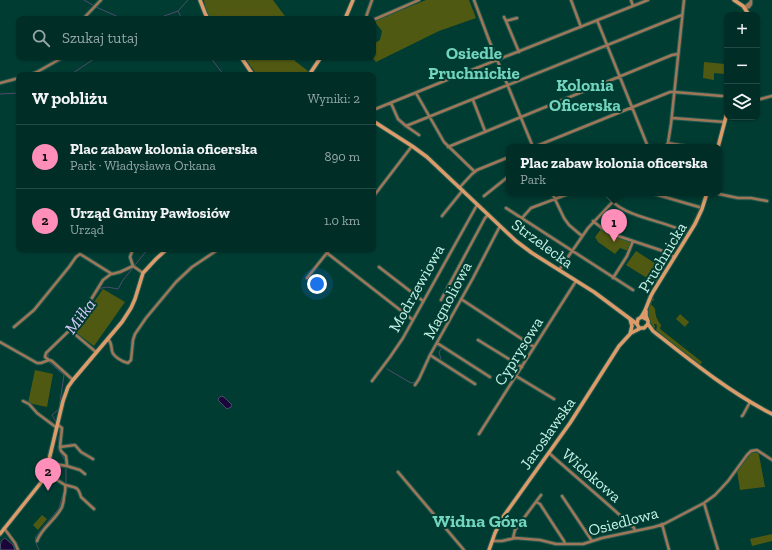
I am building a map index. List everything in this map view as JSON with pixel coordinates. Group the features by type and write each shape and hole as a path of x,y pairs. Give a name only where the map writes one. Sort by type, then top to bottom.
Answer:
{"street":[{"path":"86,16 101,0"},
{"path":"200,0 206,16"},
{"path":"346,16 353,0"},
{"path":"367,16 372,0"},
{"path":"376,19 419,0"},
{"path":"474,0 520,117 533,144"},
{"path":"571,0 581,27"},
{"path":"631,0 633,6"},
{"path":"376,109 648,0"},
{"path":"674,144 668,143 684,0"},
{"path":"734,0 741,4 747,12"},
{"path":"745,8 750,7 751,1"},
{"path":"406,126 682,15"},
{"path":"504,17 519,52"},
{"path":"506,21 517,18"},
{"path":"597,20 647,144"},
{"path":"448,147 620,76 678,54"},
{"path":"37,72 57,60"},
{"path":"244,60 251,72"},
{"path":"311,72 319,60"},
{"path":"0,83 16,79"},
{"path":"541,144 670,92 722,96"},
{"path":"416,93 444,142 475,172"},
{"path":"760,99 772,96"},
{"path":"473,100 485,131"},
{"path":"391,103 398,119 419,135"},
{"path":"672,118 725,122 719,144"},
{"name":"Strzelecka","path":"376,123 427,157 516,242 611,304 637,324"},
{"path":"376,192 412,146"},
{"path":"442,216 475,172 506,159"},
{"path":"484,196 506,178"},
{"path":"722,195 767,201"},
{"path":"554,196 564,218 569,225 582,236"},
{"path":"522,218 531,208 563,196"},
{"path":"608,196 613,202 627,212 686,232"},
{"path":"559,270 594,221 618,196"},
{"path":"661,196 698,207"},
{"name":"Pruchnicka","path":"640,318 646,310 652,293 700,216 706,196"},
{"name":"Modrzewiowa","path":"372,380 403,338 477,205"},
{"path":"506,208 633,290"},
{"path":"441,300 488,215"},
{"path":"594,221 608,232 660,250 675,257"},
{"name":"Magnoliowa","path":"415,385 500,226"},
{"path":"613,278 627,256 633,241"},
{"path":"132,252 130,256 133,266 143,273"},
{"path":"0,534 43,480 68,387 122,322 135,299 143,273 164,252"},
{"path":"108,338 111,343 112,353 128,363 131,360 135,334 146,318 176,282 192,267 214,252"},
{"path":"307,278 327,253 413,320"},
{"path":"14,327 34,310 80,254 112,274"},
{"path":"73,380 54,362 45,357 46,353 71,331 103,280 112,274 133,266"},
{"path":"378,267 423,301"},
{"name":"Cyprysowa","path":"479,434 576,281"},
{"path":"461,299 534,347"},
{"name":"Pruchnicka","path":"646,310 646,318"},
{"path":"629,318 634,320 644,317 646,318 653,331 724,385 772,414"},
{"path":"629,318 632,326 630,334"},
{"path":"640,318 637,324 642,328 653,331"},
{"name":"Jarosławska","path":"489,550 503,517 549,454 619,346 637,324"},
{"path":"642,328 648,324"},
{"name":"Jarosławska","path":"630,334 642,328"},
{"path":"71,331 96,352"},
{"path":"478,340 522,367"},
{"path":"0,342 37,363 49,360"},
{"path":"437,343 490,377"},
{"path":"430,355 474,384"},
{"path":"516,376 554,399"},
{"path":"23,401 29,404 37,413 62,428 60,447 61,451 66,456 67,466"},
{"path":"742,416 750,402"},
{"path":"60,447 75,445 81,452 94,459"},
{"name":"Osiedlowa","path":"492,541 526,538 556,544 582,544 662,524 704,503 715,495 751,451 757,450 772,460"},
{"name":"Widokowa","path":"549,454 613,508 634,528 635,531"},
{"path":"48,463 67,466 80,470 85,474"},
{"path":"398,472 464,550"},
{"path":"46,473 65,485 78,489 81,497 94,509"},
{"path":"37,541 39,535 62,507 66,488 65,485"},
{"path":"513,538 515,530 541,495"},
{"path":"562,496 592,541"},
{"path":"536,502 540,504 565,544"},
{"path":"704,503 718,550"},
{"path":"662,524 669,550"},
{"path":"4,528 16,544 18,550"}],"green space":[{"path":"204,0 273,0 285,16 208,16 206,13"},
{"path":"426,0 469,0 476,18 439,31 376,62 374,60 376,60 376,42 380,40 382,31 376,24 376,20"},
{"path":"246,60 295,60 308,71 308,72 255,72"},
{"path":"704,62 724,64 724,74 714,73 714,80 703,78"},
{"path":"704,196 699,214 674,255 673,254 695,218"},
{"path":"601,229 631,241 628,251 620,248 615,254 598,242 595,237"},
{"path":"636,251 664,269 655,283 626,265"},
{"path":"103,289 125,302 94,346 74,331"},
{"path":"653,295 654,300 652,301 651,305 655,309 656,317 661,325 660,329 702,362 701,364 698,364 657,332 656,324 654,324 654,329 651,327 653,326 649,319 648,311"},
{"path":"680,314 689,322 685,327 676,319"},
{"path":"35,370 53,374 47,407 28,403"},
{"path":"750,453 758,453 759,455 765,487 740,490 737,471"},
{"path":"42,515 47,519 38,530 33,525"},
{"path":"772,534 772,541 752,546 750,539"}],"shaded area":[{"path":"221,396 232,405 231,407 227,409 219,401 218,399"},
{"path":"5,538 13,545 15,550 1,550 1,542"}],"waterway":[{"path":"84,0 116,16"},
{"name":"Miłka","path":"180,16 178,11 188,0"},
{"path":"164,16 178,11"},
{"path":"74,72 92,60"},
{"name":"Miłka","path":"212,60 222,72"},
{"path":"0,94 16,93"},
{"name":"Miłka","path":"135,265 146,252"},
{"name":"Miłka","path":"48,357 48,353 77,325 99,290 105,287 118,289 133,268"},
{"path":"454,309 457,304"},
{"path":"441,349 439,352 441,360"},
{"name":"Miłka","path":"49,362 64,375 59,409 52,415 56,422 55,425"},
{"path":"387,369 411,383 416,382 419,376"},
{"name":"Miłka","path":"59,428 58,449 66,462"},
{"path":"46,463 50,446"},
{"path":"30,493 42,477 45,466"},
{"name":"Miłka","path":"66,467 66,484"},
{"name":"Miłka","path":"37,535 59,508 65,487"},
{"name":"Miłka","path":"36,536 35,538 39,550"}],"place":[{"name":"Plac zabaw kolonia oficerska","path":"614,242"},
{"name":"Urząd Gminy Pawłosiów","path":"48,491"}],"district":[{"name":"Osiedle Pruchnickie","path":"474,63"},
{"name":"Kolonia Oficerska","path":"585,95"},
{"name":"Widna Góra","path":"480,521"}]}
